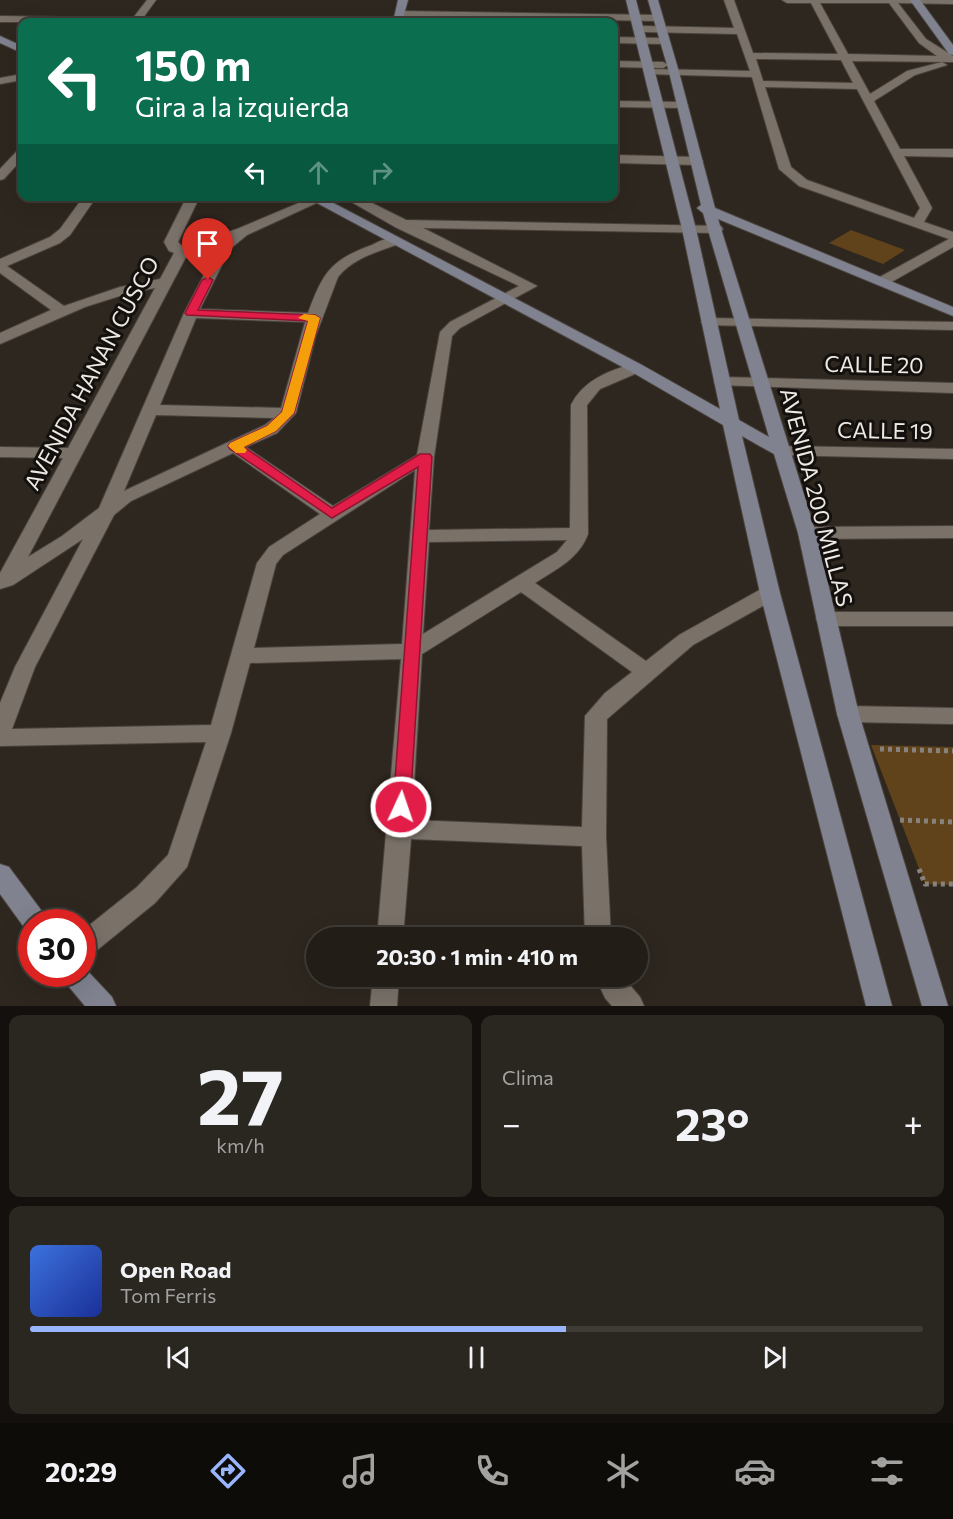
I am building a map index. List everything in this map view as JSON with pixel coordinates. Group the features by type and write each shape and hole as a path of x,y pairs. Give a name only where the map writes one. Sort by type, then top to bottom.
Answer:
{"main road":[{"path":"398,18 403,0"},
{"path":"631,0 689,229 770,593 879,1006"},
{"name":"AVENIDA 200 MILLAS","path":"653,0 683,105 709,211 807,533 848,714 935,1006"},
{"path":"915,0 953,52"},
{"path":"0,39 18,48"},
{"path":"681,199 953,312"},
{"path":"320,201 636,368 781,450"},
{"path":"0,874 26,909"},
{"path":"85,987 102,1006"}],"street":[{"path":"138,18 153,0"},
{"path":"729,0 758,79 785,169 803,183 953,236"},
{"path":"787,0 953,1"},
{"path":"814,0 898,152 926,208 916,223"},
{"path":"892,1 932,49 953,58"},
{"path":"0,20 18,20"},
{"path":"618,28 741,31"},
{"path":"618,38 638,29 661,30"},
{"path":"749,56 953,58"},
{"path":"618,64 758,79 860,86"},
{"path":"868,100 911,73 953,64"},
{"path":"0,81 18,78"},
{"path":"618,104 683,105"},
{"path":"898,152 953,153"},
{"path":"0,176 18,156"},
{"path":"618,159 697,161"},
{"path":"63,312 0,265 55,240 65,232 87,201"},
{"path":"182,252 174,248 171,242 192,201"},
{"name":"AVENIDA HANAN CUSCO","path":"3,582 182,252 242,232 308,201"},
{"path":"356,201 530,286 455,325 445,336 425,457 400,829 391,927"},
{"path":"400,224 716,229"},
{"path":"0,731 25,667 107,510 191,313 224,247 242,232"},
{"path":"3,582 69,540 125,497 272,429 288,413 315,318 332,273 338,266 394,241"},
{"path":"883,281 953,242"},
{"path":"0,339 63,312 141,285 164,283"},
{"path":"191,313 315,318"},
{"path":"708,322 953,326"},
{"path":"243,656 411,651 564,556 575,545 579,534 579,405 582,394 592,387 636,368"},
{"name":"CALLE 20","path":"722,382 953,388"},
{"path":"150,410 288,413"},
{"path":"234,446 332,514"},
{"name":"CALLE 19","path":"781,450 953,454"},
{"path":"0,452 72,453"},
{"path":"96,936 146,895 178,860 220,733 267,563 276,551 289,541 425,457"},
{"path":"807,533 953,532"},
{"path":"419,536 579,534"},
{"path":"522,583 646,671"},
{"path":"598,927 594,837 596,716 646,671 686,640 770,593"},
{"path":"826,619 953,620"},
{"path":"848,714 953,716"},
{"path":"0,738 220,733"},
{"path":"400,829 594,837"},
{"path":"383,1006 385,987"},
{"path":"614,987 630,1006"}],"path":[{"path":"879,759 877,749 953,751"},
{"path":"894,810 901,831"},
{"path":"897,820 953,822"},
{"path":"916,863 926,884 953,884"}],"shaded area":[{"path":"851,230 905,250 883,264 829,243"},
{"path":"871,745 953,747 953,885 925,884"}],"slow traffic":[{"path":"240,450 234,446 272,429 288,413 315,318 304,318"}],"route":[{"path":"208,280 191,313 315,318 288,413 272,429 234,446 332,514 425,457 401,807"}]}
